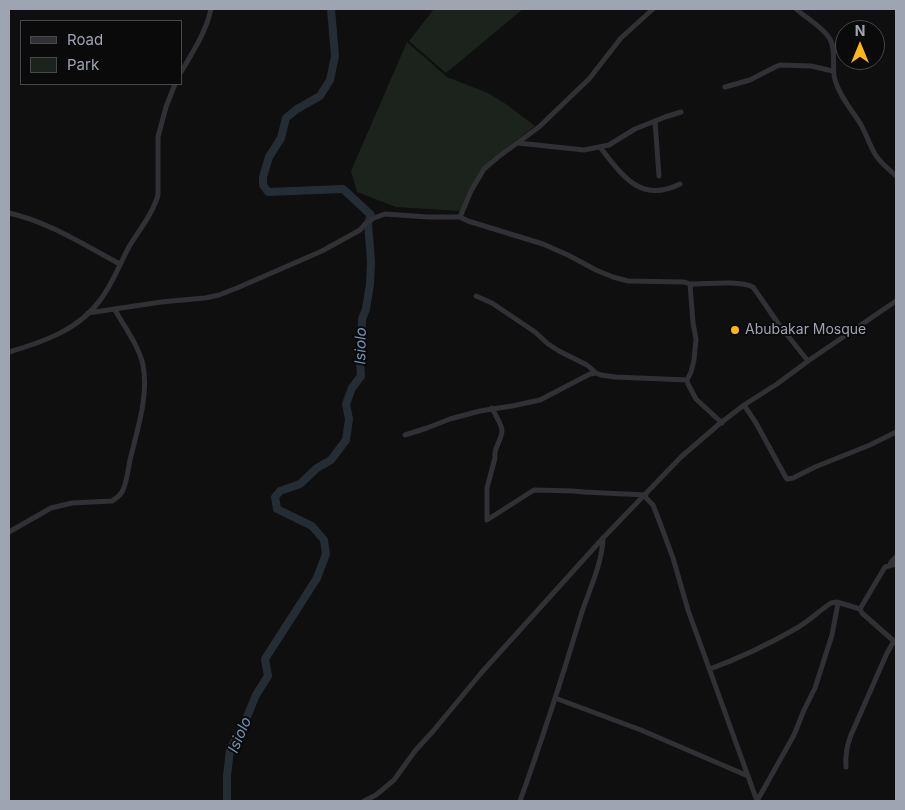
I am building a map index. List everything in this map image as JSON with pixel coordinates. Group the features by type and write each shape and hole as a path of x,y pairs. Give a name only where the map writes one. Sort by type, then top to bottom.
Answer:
{"street":[{"path":"182,70 200,40 210,9"},
{"path":"460,217 471,191 484,169 539,127 580,88 600,66 621,38 653,9"},
{"path":"796,9 823,30 830,40 834,58 833,72 841,96 866,132 882,164 896,176"},
{"path":"725,87 750,80 774,66 780,65 811,66 833,72"},
{"path":"9,352 65,331 77,324 100,300 130,245 152,210 158,195 158,137 166,107 175,85"},
{"path":"517,143 584,150 600,147 608,145 635,129 681,112"},
{"path":"655,121 659,176"},
{"path":"600,147 620,174 635,186 651,191 670,189 680,184"},
{"path":"9,213 42,223 120,264"},
{"path":"88,313 161,302 205,298 237,288 322,251 360,230 374,218 385,214 460,217 543,244 596,270 628,281 684,282 690,284 742,283 753,288 808,361"},
{"path":"690,284 696,339 694,360 687,380 696,399 722,423"},
{"path":"476,296 492,303 572,359 587,365 601,375 687,380"},
{"path":"364,801 376,795 394,780 415,751 482,672 603,538 681,457 744,405 896,301"},
{"path":"9,532 51,508 72,504 112,501 122,493 138,428 144,386 144,371 140,357 115,310"},
{"path":"405,435 480,410 540,400 590,374 596,373"},
{"path":"744,405 787,479 870,445 896,432"},
{"path":"492,408 502,429 500,441 494,453 495,458 487,488 487,520 534,490 645,495 653,505 673,558 688,610 757,801"},
{"path":"520,801 599,564 603,538"},
{"path":"860,609 885,567 893,564 891,562 896,557"},
{"path":"710,670 764,646 798,627 831,603 837,602 860,609 862,613 895,642 887,653 847,745 846,767"},
{"path":"757,801 794,735 815,688 832,635 838,603"},
{"path":"555,698 641,730 748,776"}],"green space":[{"path":"434,9 523,9 446,73 409,41"},
{"path":"407,42 447,77 488,93 535,126 490,160 460,211 396,207 357,192 351,171"}],"waterway":[{"name":"Isiolo","path":"227,801 230,750 244,724 256,695 268,676 265,659 317,578 326,554 324,540 312,526 277,509 275,497 280,491 300,484 317,468 331,460 346,440 349,419 346,404 352,388 361,376 362,319 366,309 370,284 371,261 368,223 371,215 343,189 268,192 263,185 263,177 269,157 281,138 286,118 297,109 320,96 330,80 335,56 331,9"}],"place":[{"name":"Abubakar Mosque","path":"735,330"}]}
